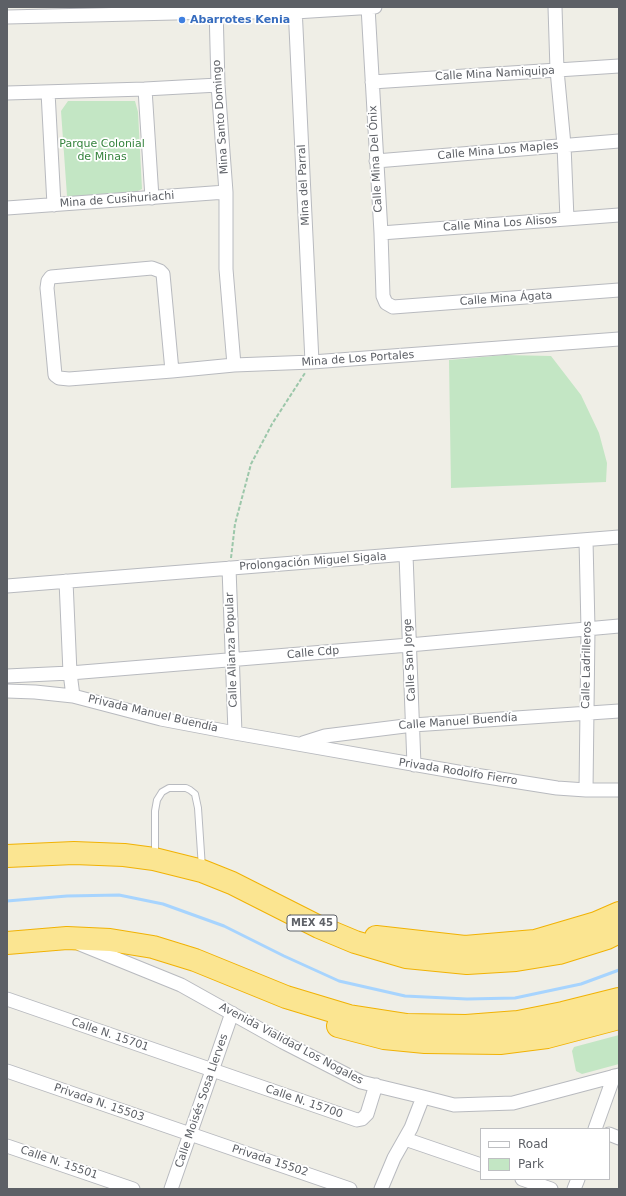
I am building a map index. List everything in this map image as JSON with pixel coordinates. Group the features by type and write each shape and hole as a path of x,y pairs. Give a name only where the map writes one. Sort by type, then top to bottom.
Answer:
{"highway":[{"name":"MEX 45","path":"7,856 74,853 124,855 154,859 202,871 232,883 331,932 355,942 406,957 467,963 516,960 559,953 607,938 619,932"},
{"path":"331,932 465,947 535,941 596,923 619,913"},
{"name":"Avenida Vialidad Los Nogales","path":"7,943 67,938 110,940 153,947 196,960 286,997 349,1016 407,1025 466,1026 518,1022 564,1014 619,999"},
{"path":"286,997 302,1012 319,1020 384,1038 425,1042 500,1042 539,1038 586,1028 619,1018"}],"street":[{"name":"Calle Mina Del Ónix","path":"368,7 381,233 383,296 386,303 393,307"},
{"path":"7,17 29,11 375,7"},
{"path":"556,7 557,70 564,145 567,219"},
{"name":"Mina Santo Domingo","path":"216,9 218,85 226,192 226,269 234,365"},
{"name":"Mina del Parral","path":"295,9 312,362"},
{"name":"Calle Mina Namiquipa","path":"372,82 619,66"},
{"path":"7,93 145,89 218,85"},
{"path":"145,89 152,198"},
{"path":"48,92 54,205"},
{"name":"Calle Mina Los Maples","path":"376,161 619,141"},
{"name":"Mina de Cusihuriachi","path":"7,208 226,192"},
{"name":"Calle Mina Los Alisos","path":"381,233 619,215"},
{"name":"Mina de Los Portales","path":"172,371 163,274 160,271 152,268 51,277 48,281 47,288 55,375 59,378 69,379 172,371 234,365 312,362 619,340"},
{"name":"Calle Mina Ágata","path":"393,307 619,290"},
{"name":"Prolongación Miguel Sigala","path":"7,586 619,537"},
{"name":"Calle Ladrilleros","path":"586,540 588,629 586,790"},
{"name":"Calle San Jorge","path":"406,555 414,765"},
{"name":"Calle Alianza Popular","path":"229,568 235,733"},
{"path":"66,581 70,673 73,696"},
{"name":"Calle Cdp","path":"7,676 70,673 233,660 619,626"},
{"name":"Privada Manuel Buendía","path":"7,691 73,696 161,718 299,744"},
{"name":"Calle Manuel Buendía","path":"299,744 325,736 413,725 619,711"},
{"name":"Privada Rodolfo Fierro","path":"299,744 414,765 557,788 619,790"},
{"name":"Avenida Vialidad Los Nogales","path":"67,938 181,985 361,1082 376,1086 454,1105 513,1103 616,1075"},
{"name":"Calle N. 15701","path":"7,999 212,1070"},
{"name":"Calle Moisés Sosa Llerves","path":"172,1189 232,1013"},
{"name":"Calle N. 15700","path":"212,1070 357,1120 362,1119 366,1114 376,1086"},
{"name":"Privada N. 15503","path":"7,1071 190,1135"},
{"path":"595,1128 616,1075"},
{"path":"381,1189 394,1158 411,1128 423,1097"},
{"name":"Privada 15502","path":"190,1135 350,1189"},
{"path":"405,1139 480,1165"},
{"name":"Calle N. 15501","path":"7,1146 133,1189"},
{"path":"525,1180 551,1189"}],"lane":[{"path":"154,859 155,811 157,800 162,792 169,788 186,788 195,794 198,808 202,871"}],"path":[{"path":"229,568 235,524 251,464 272,424 312,362"}],"green space":[{"name":"Parque Colonial de Minas","path":"68,101 135,101 138,112 142,189 134,193 74,198 67,196 61,111"},
{"path":"505,355 551,356 581,395 599,433 607,463 606,482 451,488 449,360"},
{"path":"619,1035 619,1064 582,1074 576,1071 572,1051 574,1047"}],"waterway":[{"path":"7,901 67,896 119,895 163,904 224,926 339,981 405,996 467,999 515,998 581,984 619,970"}],"place":[{"name":"Abarrotes Kenia","path":"182,20"}]}
